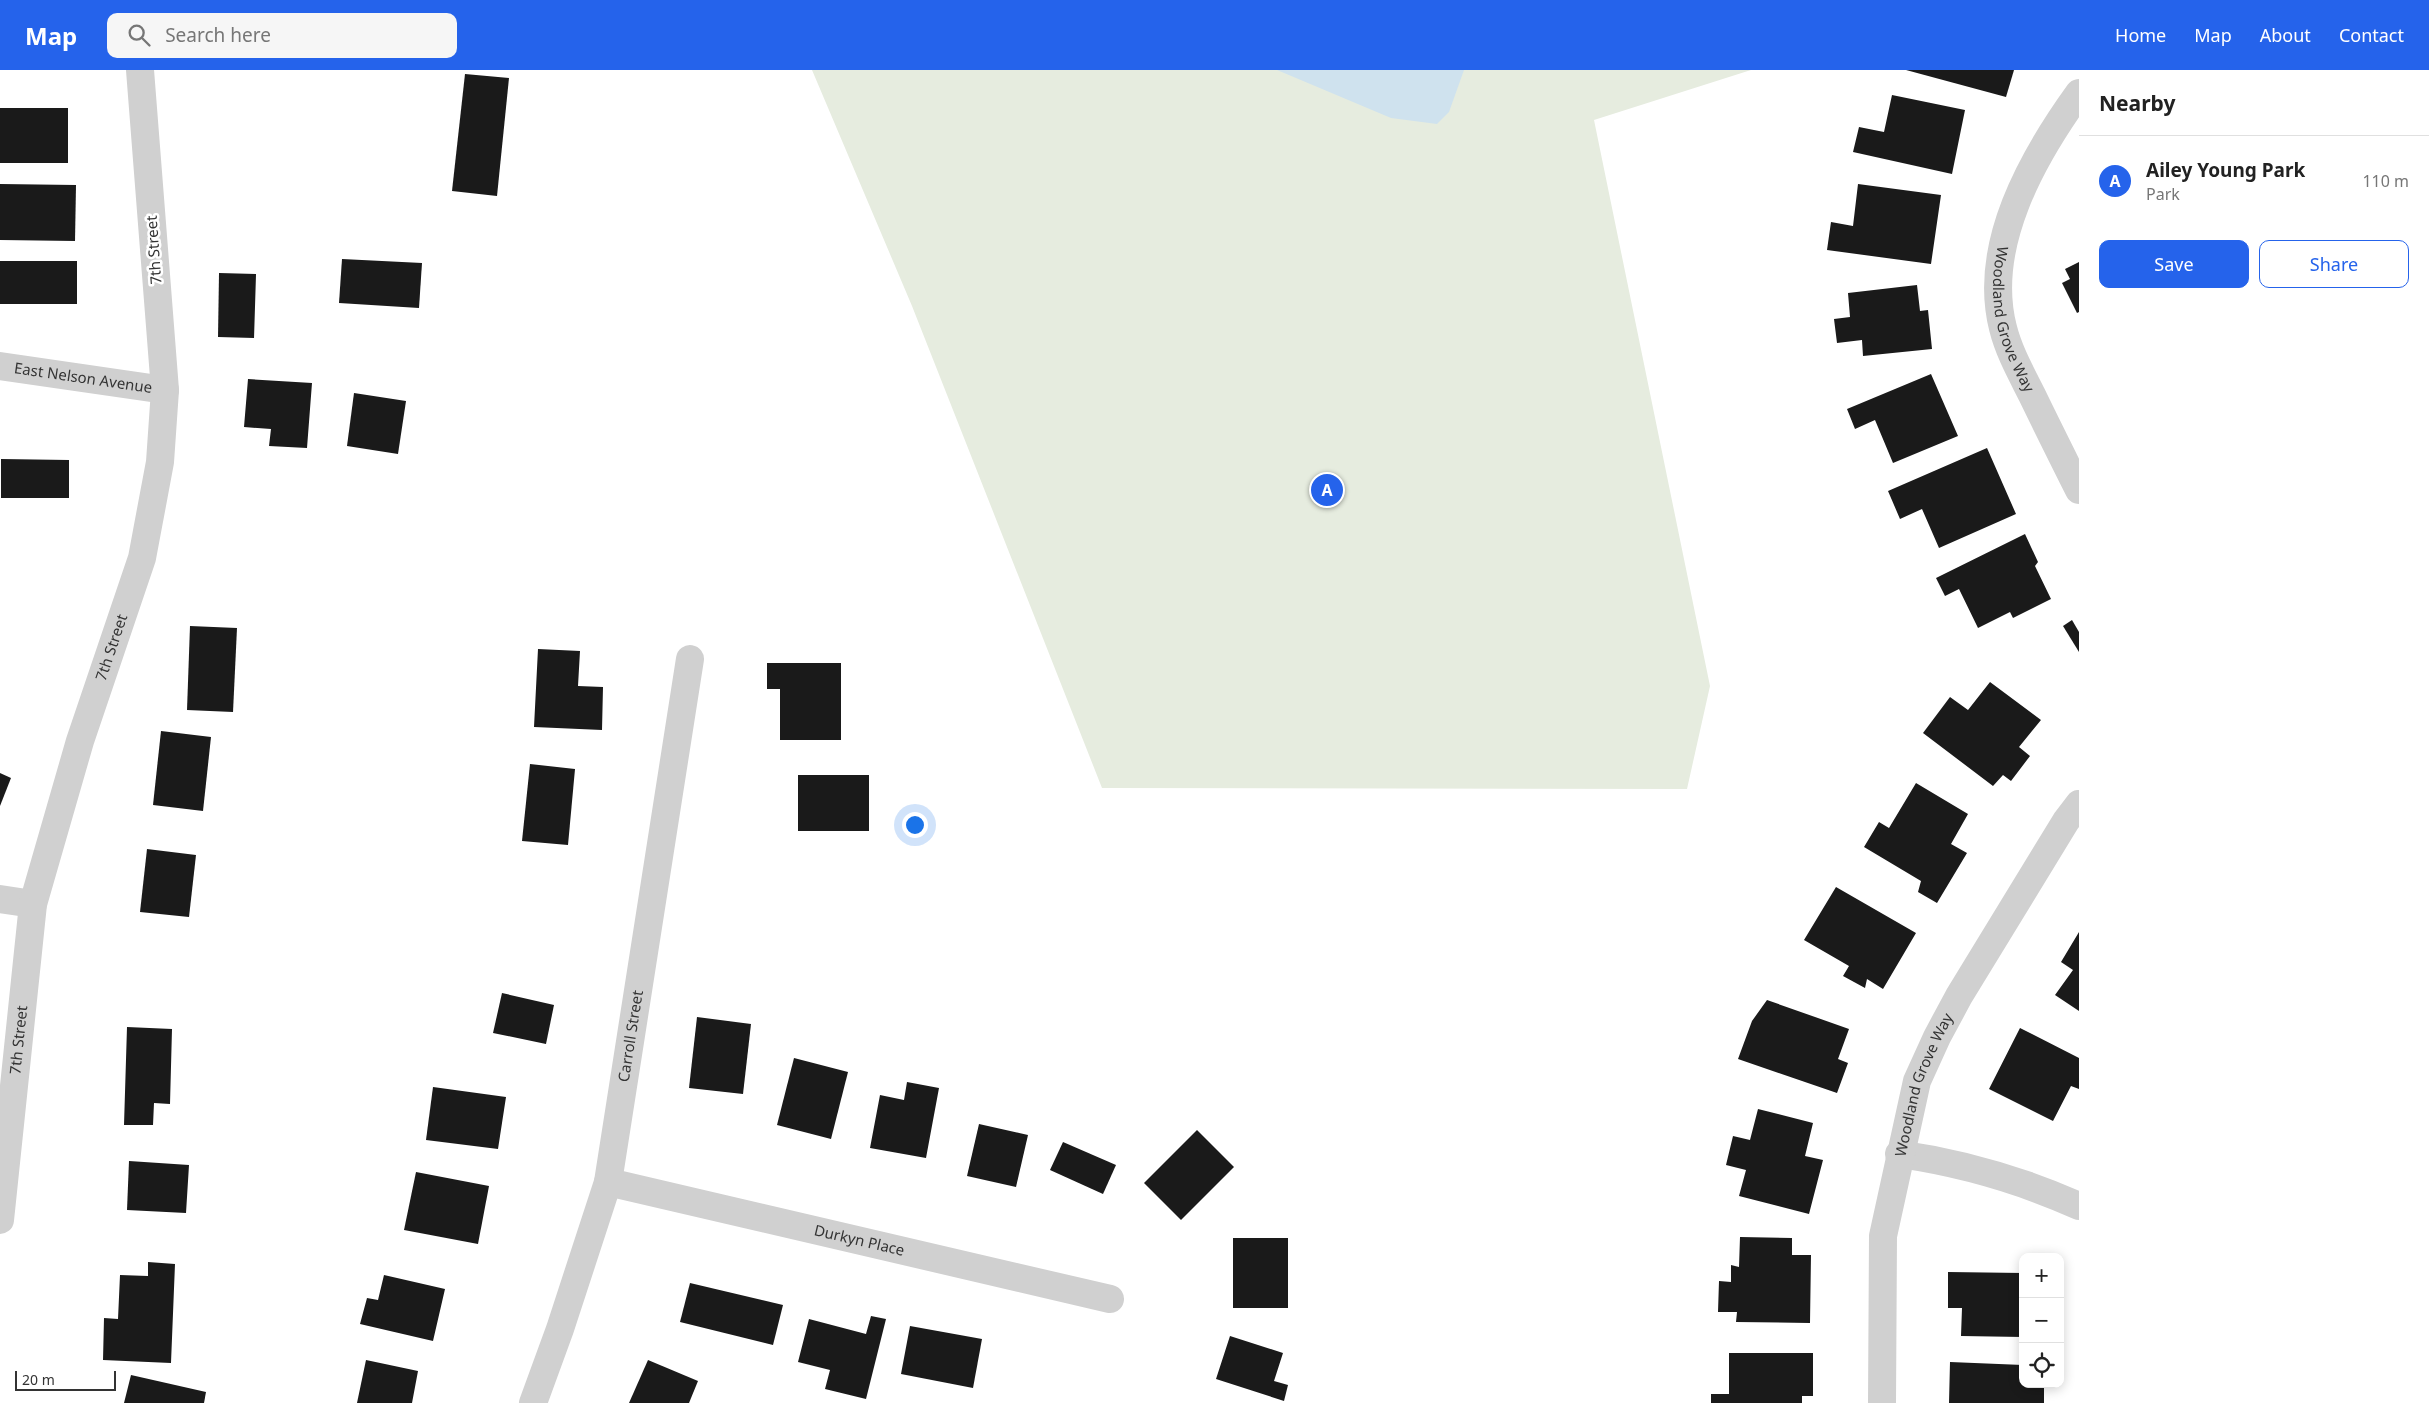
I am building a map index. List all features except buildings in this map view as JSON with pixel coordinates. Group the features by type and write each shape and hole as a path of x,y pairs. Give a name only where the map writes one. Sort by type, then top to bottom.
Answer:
{"street":[{"name":"7th Street","path":"0,1220 32,904 80,741 142,558 160,462 165,390 140,70"},
{"name":"Woodland Grove Way","path":"2079,93 2062,118 2023,190 2003,244 1999,275 1999,305 2010,350 2079,490"},
{"name":"East Nelson Avenue","path":"0,366 165,390"},
{"name":"Carroll Street","path":"533,1403 560,1330 608,1182 690,659"},
{"name":"Woodland Grove Way","path":"1882,1403 1882,1236 1917,1081 1937,1037 1959,996 2061,829 2079,804"},
{"path":"0,899 32,904"},
{"path":"1899,1154 1959,1164 1991,1173 2038,1188 2079,1206"},
{"name":"Durkyn Place","path":"608,1182 1110,1299"}],"shaded area":[{"path":"812,70 1751,70 1594,120 1710,686 1687,789 1102,788 912,306"}],"water":[{"path":"1277,70 1464,70 1449,112 1437,124 1391,118"}],"place":[{"name":"Ailey Young Park","path":"1327,490"}]}
